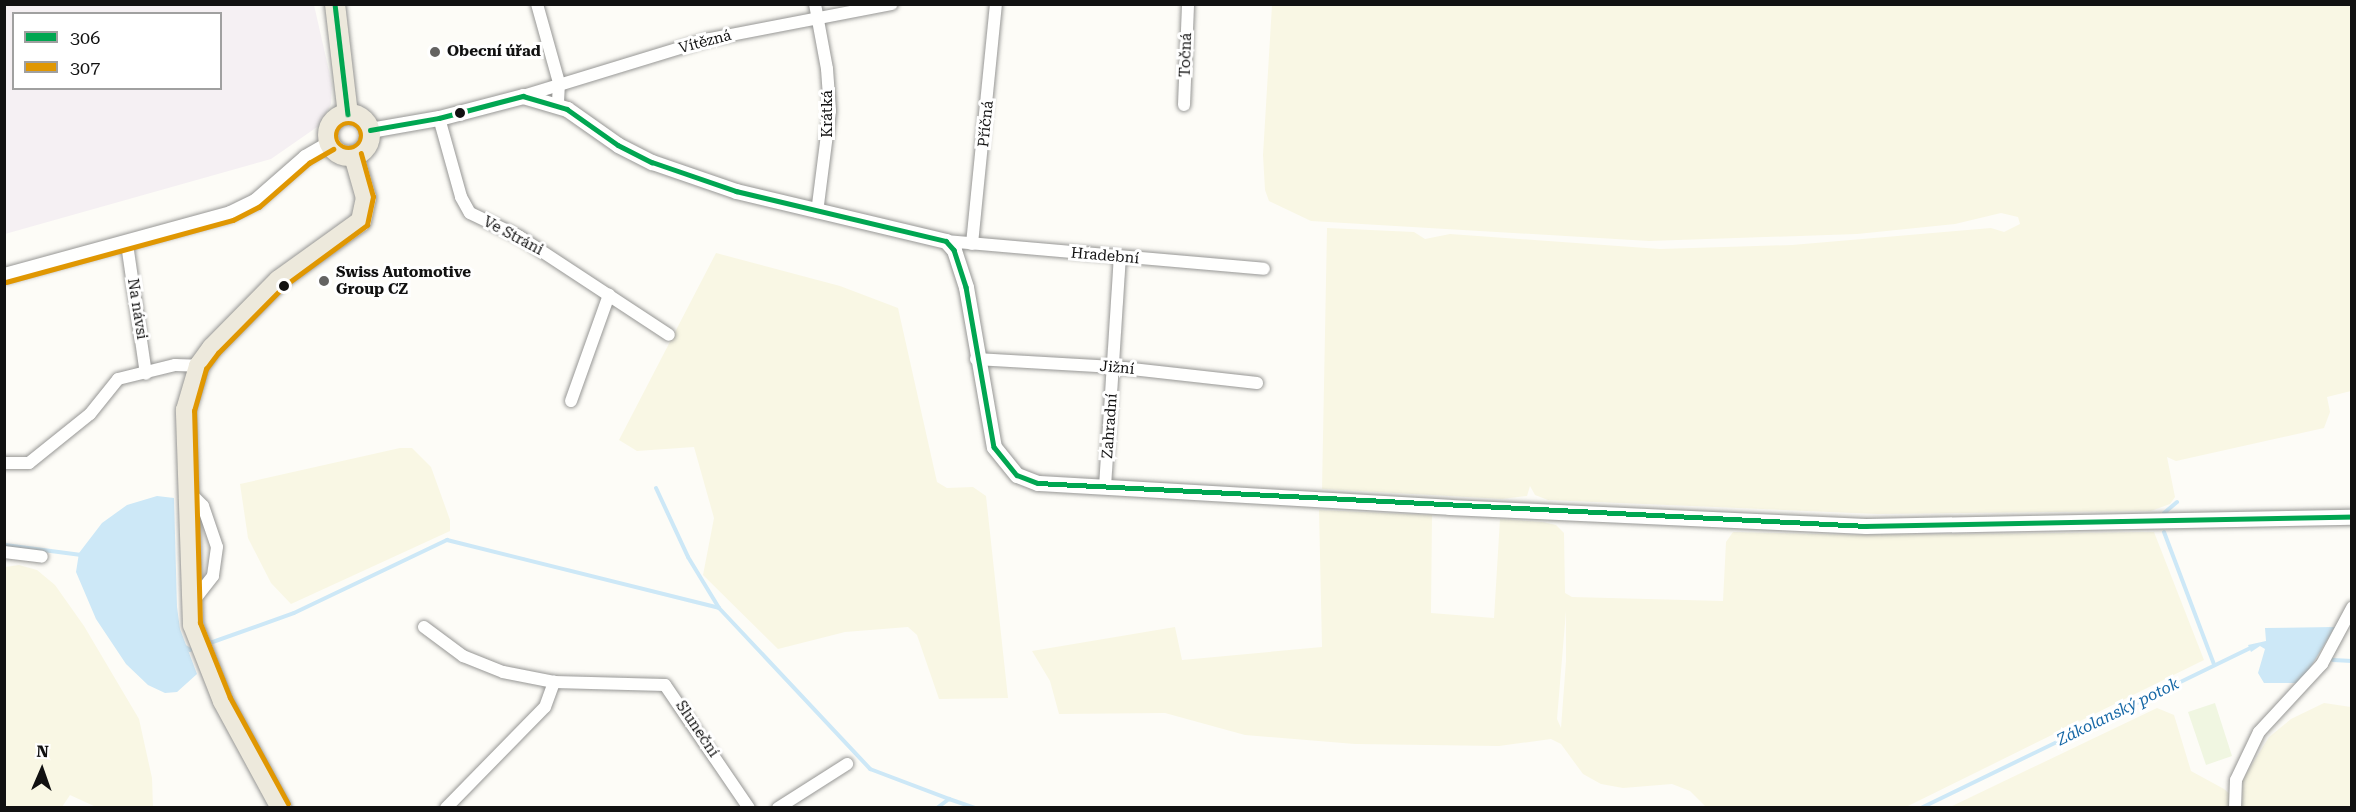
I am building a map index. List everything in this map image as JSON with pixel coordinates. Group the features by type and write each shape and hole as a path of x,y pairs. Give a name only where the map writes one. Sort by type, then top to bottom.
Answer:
{"main road":[{"path":"335,4 348,114"},
{"path":"348,114 362,118 370,130 367,146 354,156 342,156 329,143 329,127 340,116 348,114"},
{"path":"282,807 249,752 199,646 190,607 186,410 199,366 279,280 361,221 366,198 354,156"}],"street":[{"path":"537,4 559,83 558,105"},
{"name":"Vítězná","path":"522,96 559,83 816,10 892,4"},
{"name":"Příčná","path":"972,244 996,4"},
{"name":"Točná","path":"1184,105 1188,4"},
{"name":"Krátká","path":"816,10 830,111 817,212"},
{"path":"370,130 439,118 522,96 558,105 652,162 736,191 946,241 954,250 966,287 976,359 994,447 1005,466 1017,475 1038,483 1449,507 1866,526 2352,517"},
{"name":"Ve Stráni","path":"439,118 461,197 470,213 520,237 669,335"},
{"path":"4,275 127,244 243,208 329,143"},
{"name":"Hradební","path":"946,241 1264,269"},
{"name":"Na návsi","path":"127,244 147,374"},
{"name":"Zahradní","path":"1105,487 1120,257"},
{"path":"571,401 609,295"},
{"name":"Jižní","path":"976,359 1114,367 1257,383"},
{"path":"4,463 30,462 90,414 118,379 147,374 175,365 199,366"},
{"path":"188,491 203,506 217,547 213,576 190,607"},
{"path":"4,552 42,557"},
{"path":"2235,807 2236,780 2259,732 2322,664 2352,608"},
{"name":"Sluneční","path":"424,627 462,656 503,672 554,682 665,685 749,807"},
{"path":"446,807 545,708 554,682"},
{"path":"777,807 847,764"}],"shaded area":[{"path":"5,4 314,5 332,84 331,104 320,125 271,159 5,234"},
{"path":"1272,5 2351,5 2351,391 2327,397 2330,412 2324,428 2176,461 2167,457 2175,497 2170,504 2151,511 1877,514 1548,500 1535,495 1530,486 1527,496 1502,499 1322,489 1327,228 1414,232 1425,239 1450,234 1660,249 1792,245 1991,228 2004,232 2020,224 2018,217 2001,213 1955,224 1857,234 1649,241 1311,221 1269,201 1265,190 1263,155"},
{"path":"716,253 840,286 898,308 937,482 947,488 973,487 986,496 1008,698 939,699 917,635 908,627 845,632 778,649 703,575 714,518 694,447 637,451 619,440"},
{"path":"400,448 412,448 431,467 450,520 450,531 291,604 271,583 248,538 240,484"},
{"path":"1319,510 1432,515 1431,613 1494,618 1500,519 1543,522 1556,525 1564,533 1565,593 1572,597 1723,601 1726,542 1733,532 1859,535 2154,532 2204,660 1906,807 1706,807 1690,791 1672,784 1623,788 1601,784 1583,774 1561,744 1551,739 1499,746 1355,744 1245,735 1165,713 1059,714 1050,681 1032,651 1175,627 1182,660 1322,647","holes":["1566,611 1566,661 1561,728 1557,719"]},
{"path":"19,565 37,570 55,585 84,626 139,719 152,778 153,807 96,807 70,795 62,807 5,807 5,567"},
{"path":"2324,703 2351,707 2351,807 1948,808 2157,708 2174,715 2191,771 2224,789 2242,805 2243,779 2269,737 2291,719"}],"green space":[{"path":"2215,703 2232,756 2206,765 2188,712"}],"water":[{"path":"157,496 174,498 177,607 180,629 197,674 177,692 165,693 148,685 126,664 96,619 76,572 79,553 102,523 127,505"},
{"path":"2335,627 2301,683 2264,683 2258,673 2265,649 2260,646 2251,652 2248,645 2266,641 2265,628"}],"waterway":[{"path":"656,488 688,557 719,608"},
{"path":"2164,513 2177,502"},
{"path":"2164,532 2214,664"},
{"path":"207,644 294,613 447,540 719,608 870,769 949,799"},
{"path":"5,545 81,555"},
{"path":"182,645 190,650 197,647"},
{"name":"Zákolanský potok","path":"1921,808 2253,647"},
{"name":"Zákolanský potok","path":"2333,660 2352,661"},
{"name":"Zákolanský potok","path":"937,808 949,799 975,808"}],"transit line":[{"name":"306","path":"335,4 348,114"},
{"name":"306","path":"370,130 439,118 523,96 567,109 618,145 652,162 736,191 946,241 954,250 966,287 994,447 1017,475 1038,483 1866,526 2352,517"},
{"name":"307","path":"349,123 358,127 362,136 358,145 349,149 340,145 336,136 340,127 349,123"},
{"name":"307","path":"6,282 233,220 259,207 309,163 333,149"},
{"name":"307","path":"288,804 230,698 200,623 194,411 206,369 218,353 284,286 367,225 373,197 361,154"}],"place":[{"name":"Obecní úřad","path":"435,52"},
{"name":"Swiss Automotive Group CZ","path":"324,281"}]}
